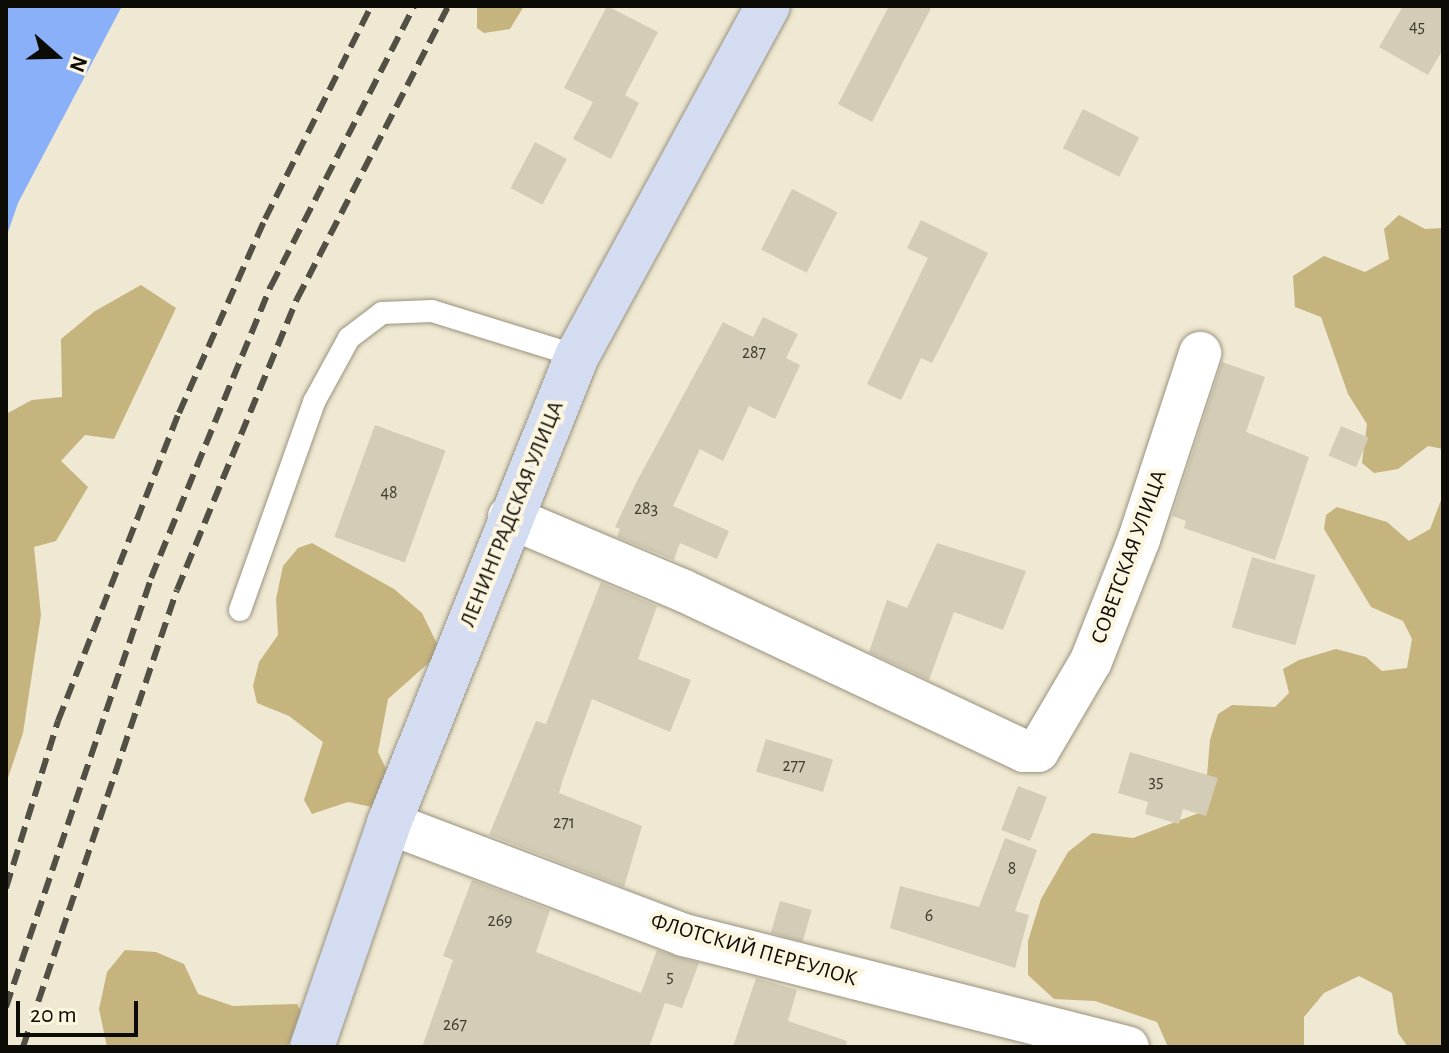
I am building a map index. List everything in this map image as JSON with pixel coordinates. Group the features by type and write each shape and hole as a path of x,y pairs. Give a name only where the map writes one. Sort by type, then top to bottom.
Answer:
{"main road":[{"name":"ЛЕНИНГРАДСКАЯ УЛИЦА","path":"312,1047 389,823 509,517 577,356 768,6"}],"street":[{"name":"СОВЕТСКАЯ УЛИЦА","path":"509,517 682,590 1024,751 1038,751 1091,661 1139,539 1200,353"},
{"name":"ФЛОТСКИЙ ПЕРЕУЛОК","path":"389,823 684,935 1128,1047"}],"lane":[{"path":"240,610 314,402 349,338 382,313 432,311 577,356"}],"shaded area":[{"path":"477,6 524,6 510,29 484,33 477,28"},
{"path":"1399,215 1425,229 1443,228 1443,449 1428,446 1398,469 1374,473 1362,463 1367,424 1348,394 1321,317 1295,307 1293,276 1324,256 1365,272 1389,259 1384,229"},
{"path":"141,285 176,308 114,439 85,435 61,461 88,487 56,541 34,547 41,615 23,733 6,784 6,414 32,400 62,397 61,339 95,311"},
{"path":"1443,495 1442,1047 1408,1047 1398,1033 1392,993 1359,976 1324,993 1304,1017 1304,1047 1168,1047 1157,1022 1095,1001 1054,999 1028,975 1028,941 1041,899 1068,852 1092,833 1133,838 1204,811 1210,740 1218,714 1232,705 1275,707 1289,693 1283,669 1299,660 1336,649 1366,657 1382,671 1407,668 1412,639 1403,621 1371,607 1324,529 1326,515 1337,507 1387,522 1409,541 1430,529"},
{"path":"312,543 394,589 422,613 441,652 388,699 378,752 392,781 372,807 348,802 312,814 304,800 323,742 289,716 257,703 253,686 259,662 278,635 276,599 283,566 298,548"},
{"path":"125,950 156,952 184,964 198,994 233,1006 297,1004 304,1017 287,1047 107,1047 99,1009 107,972"}],"water":[{"path":"6,6 122,6 18,203 6,238"}],"building":[{"path":"607,6 658,32 625,95 639,103 611,159 573,139 593,102 564,88"},
{"path":"889,6 932,6 872,122 838,104"},
{"path":"1403,6 1443,6 1443,49 1428,75 1379,47"},
{"path":"1083,109 1139,138 1119,177 1063,148"},
{"path":"535,142 567,159 542,205 511,188"},
{"path":"792,189 837,212 807,273 761,250"},
{"path":"921,220 988,253 932,363 921,358 901,400 867,384 928,258 907,248"},
{"path":"763,317 798,334 786,358 800,365 775,419 749,406 723,461 700,449 673,506 729,531 717,559 680,543 674,560 617,537 620,529 615,527 637,481 723,322 753,337"},
{"path":"1222,362 1265,377 1246,432 1309,457 1275,560 1184,528 1186,521 1172,516"},
{"path":"375,425 445,451 405,562 334,537"},
{"path":"1341,426 1369,438 1356,467 1328,455"},
{"path":"937,543 1026,571 1003,630 954,612 929,680 869,652 887,600 907,608"},
{"path":"1252,557 1315,575 1295,645 1232,627"},
{"path":"601,582 657,606 638,659 691,680 670,732 592,699 563,779 559,793 642,826 624,887 489,835 536,721 546,724"},
{"path":"766,739 833,759 823,792 756,772"},
{"path":"1130,752 1218,778 1206,816 1183,809 1179,824 1145,814 1148,802 1118,793"},
{"path":"1018,786 1047,797 1030,841 1001,830"},
{"path":"1005,838 1037,850 1015,911 1029,915 1015,968 890,928 900,886 979,907"},
{"path":"472,880 550,910 536,952 641,993 657,950 699,963 682,1008 665,1003 649,1047 422,1047 453,960 443,956"},
{"path":"780,901 812,910 803,942 771,933"},
{"path":"756,978 797,990 788,1021 847,1041 846,1047 733,1047"}],"railway":[{"path":"6,888 58,721 179,413 265,219 371,6"},
{"path":"6,1007 151,578 271,286 414,6"},
{"path":"23,1047 177,590 297,299 448,6"}]}
